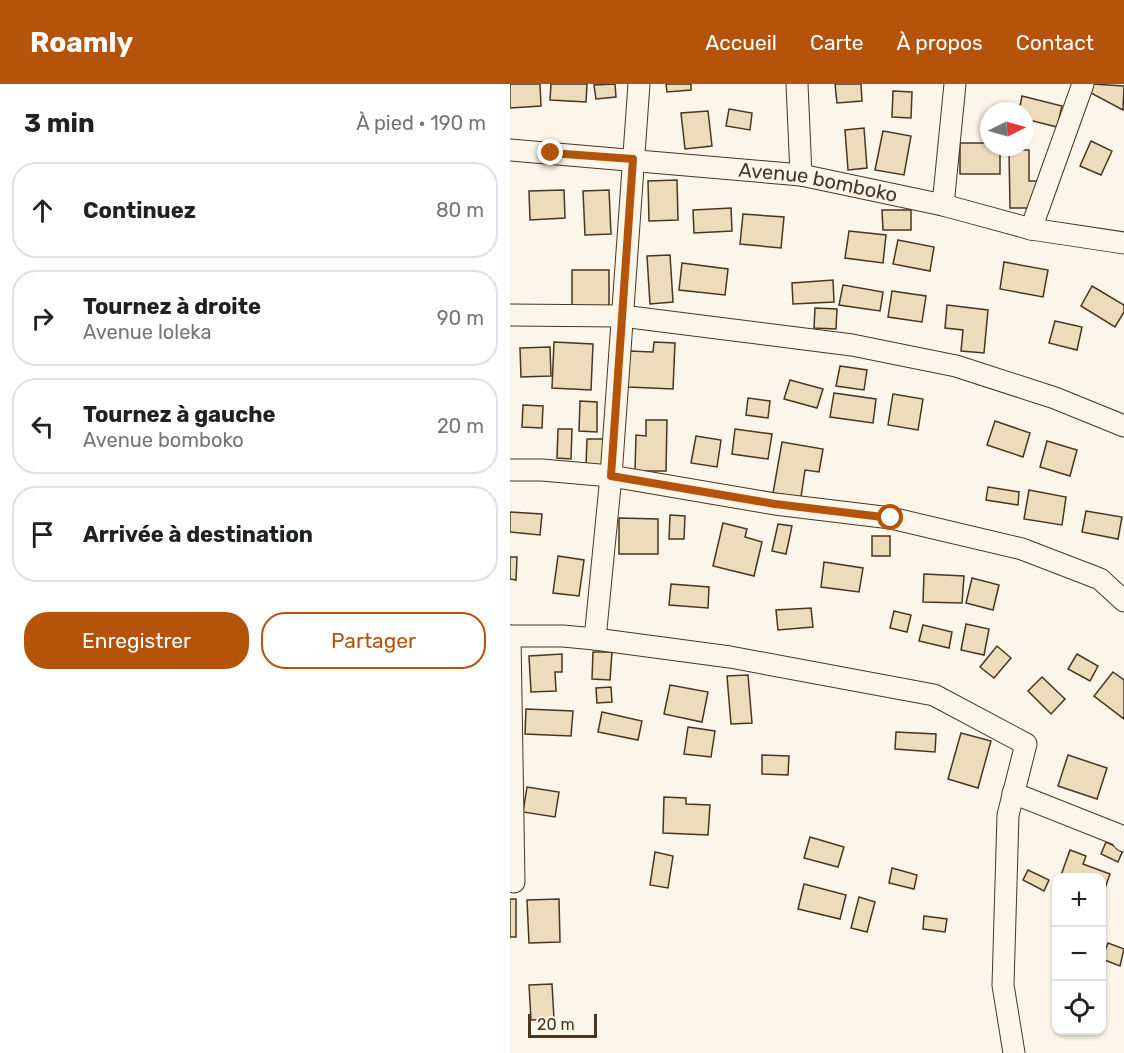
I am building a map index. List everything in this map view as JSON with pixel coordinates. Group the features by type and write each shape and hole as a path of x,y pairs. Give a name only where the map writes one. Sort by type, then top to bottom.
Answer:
{"street":[{"path":"595,639 611,476 639,84"},
{"path":"798,84 801,175"},
{"path":"944,205 955,84"},
{"path":"1031,229 1083,84"},
{"name":"Avenue bomboko","path":"510,150 801,175 944,205 1031,229 1124,243"},
{"path":"510,315 622,316 852,345 956,366 1055,398 1124,426"},
{"path":"510,470 542,470 611,476 775,504 891,518 1022,549 1100,579 1124,601"},
{"path":"514,882 510,636 563,636 595,639 730,657 934,695 1026,744 1008,815 1002,985 1014,1053"},
{"path":"1013,793 1119,835 1124,841"}],"building":[{"path":"510,84 540,84 541,106 510,108"},
{"path":"551,84 587,84 586,102 550,100"},
{"path":"615,84 616,97 596,99 594,85"},
{"path":"666,84 691,84 691,90 667,92"},
{"path":"835,84 861,84 862,101 837,103"},
{"path":"1093,84 1124,86 1123,110 1089,92"},
{"path":"893,91 912,92 911,118 892,117"},
{"path":"1022,96 1062,106 1057,127 1034,121 1034,102 1021,102"},
{"path":"729,109 752,113 750,130 726,126"},
{"path":"708,111 712,146 685,149 681,113"},
{"path":"864,128 867,168 848,170 845,130"},
{"path":"883,131 911,136 904,175 875,170"},
{"path":"1091,141 1112,151 1101,175 1080,166"},
{"path":"960,143 980,143 980,156 1000,156 1000,174 960,174"},
{"path":"1009,156 1029,156 1029,181 1041,181 1031,208 1010,208"},
{"path":"677,180 678,220 649,221 648,181"},
{"path":"564,190 565,218 530,220 529,191"},
{"path":"609,190 611,234 585,235 583,191"},
{"path":"731,208 732,231 694,233 693,210"},
{"path":"882,210 911,210 911,230 883,230"},
{"path":"743,214 784,217 781,248 740,244"},
{"path":"849,231 886,235 883,263 845,258"},
{"path":"898,240 934,247 930,271 893,264"},
{"path":"670,255 673,302 650,304 647,256"},
{"path":"1004,262 1048,270 1043,297 1000,289"},
{"path":"682,263 728,269 725,295 679,290"},
{"path":"572,270 609,270 609,307 572,308"},
{"path":"833,280 834,302 793,304 792,283"},
{"path":"843,285 883,292 880,311 839,305"},
{"path":"1092,286 1124,305 1124,312 1115,327 1081,306"},
{"path":"892,291 926,296 922,322 888,317"},
{"path":"947,305 988,310 984,353 961,351 963,330 945,328"},
{"path":"815,308 837,309 836,329 814,328"},
{"path":"1055,321 1082,327 1077,350 1049,343"},
{"path":"554,342 593,344 591,390 552,388"},
{"path":"654,342 675,343 673,389 628,387 629,351 653,352"},
{"path":"550,347 551,376 521,377 520,348"},
{"path":"840,366 867,370 864,390 836,386"},
{"path":"790,380 823,389 817,408 784,399"},
{"path":"834,393 876,399 873,423 830,417"},
{"path":"893,394 923,399 918,430 888,425"},
{"path":"748,398 770,401 768,418 746,415"},
{"path":"580,401 597,402 597,432 579,431"},
{"path":"523,405 543,406 542,428 522,427"},
{"path":"646,420 667,420 666,471 635,471 636,435 646,436"},
{"path":"995,421 1030,433 1023,457 987,445"},
{"path":"558,429 572,429 571,459 557,458"},
{"path":"735,429 772,434 768,459 732,454"},
{"path":"696,436 721,440 717,467 691,463"},
{"path":"587,439 604,439 604,466 586,466"},
{"path":"1047,441 1077,450 1070,476 1040,467"},
{"path":"782,442 823,449 819,472 805,470 801,497 773,493"},
{"path":"988,487 1019,492 1018,505 986,500"},
{"path":"1029,490 1066,497 1062,525 1024,519"},
{"path":"1086,511 1122,517 1118,539 1082,532"},
{"path":"510,512 542,514 540,535 510,532"},
{"path":"670,515 685,516 684,539 669,539"},
{"path":"619,518 658,519 658,554 619,554"},
{"path":"723,523 747,529 745,537 762,542 754,576 713,566"},
{"path":"778,524 792,526 786,554 772,551"},
{"path":"872,536 890,536 890,556 872,556"},
{"path":"558,556 584,560 579,596 553,593"},
{"path":"510,557 517,557 516,580 510,579"},
{"path":"824,562 863,568 859,592 821,587"},
{"path":"924,574 964,576 962,603 923,602"},
{"path":"972,578 999,585 993,610 966,603"},
{"path":"671,584 709,587 708,608 669,605"},
{"path":"811,608 813,627 778,630 776,610"},
{"path":"894,611 911,615 907,632 890,628"},
{"path":"966,624 989,629 984,655 961,650"},
{"path":"923,625 952,632 949,648 919,641"},
{"path":"997,646 1011,658 994,678 980,667"},
{"path":"593,652 612,652 610,680 592,679"},
{"path":"562,654 562,672 555,672 556,691 531,692 529,656"},
{"path":"1077,654 1098,666 1090,681 1068,669"},
{"path":"1113,672 1124,680 1124,719 1094,696"},
{"path":"748,675 752,723 731,724 727,676"},
{"path":"1042,677 1065,699 1051,714 1028,691"},
{"path":"670,685 708,692 702,722 664,714"},
{"path":"611,687 612,702 597,703 596,688"},
{"path":"526,709 573,711 571,736 525,734"},
{"path":"602,712 642,721 638,740 598,732"},
{"path":"688,727 715,731 711,757 684,754"},
{"path":"896,732 936,734 935,752 895,749"},
{"path":"961,733 991,741 978,788 948,779"},
{"path":"762,755 789,756 788,775 762,774"},
{"path":"1068,755 1107,768 1097,799 1058,786"},
{"path":"527,787 559,792 555,817 523,812"},
{"path":"664,797 686,798 686,804 710,805 708,835 663,833"},
{"path":"810,837 844,847 838,867 804,858"},
{"path":"1106,842 1123,850 1118,862 1101,854"},
{"path":"1070,850 1086,856 1083,864 1110,874 1106,886 1106,873 1062,873"},
{"path":"655,852 673,856 668,888 650,885"},
{"path":"892,868 917,875 914,889 889,883"},
{"path":"1028,870 1049,880 1044,891 1023,880"},
{"path":"804,884 846,895 840,919 798,909"},
{"path":"859,897 875,902 867,932 851,928"},
{"path":"510,899 516,899 516,937 510,937"},
{"path":"559,899 560,942 529,943 527,900"},
{"path":"924,916 947,919 945,932 923,929"},
{"path":"1108,943 1124,949 1120,966 1106,961"},
{"path":"552,984 554,1019 531,1020 529,985"}],"route":[{"path":"551,153 633,159 611,476 775,504 891,518"}]}
